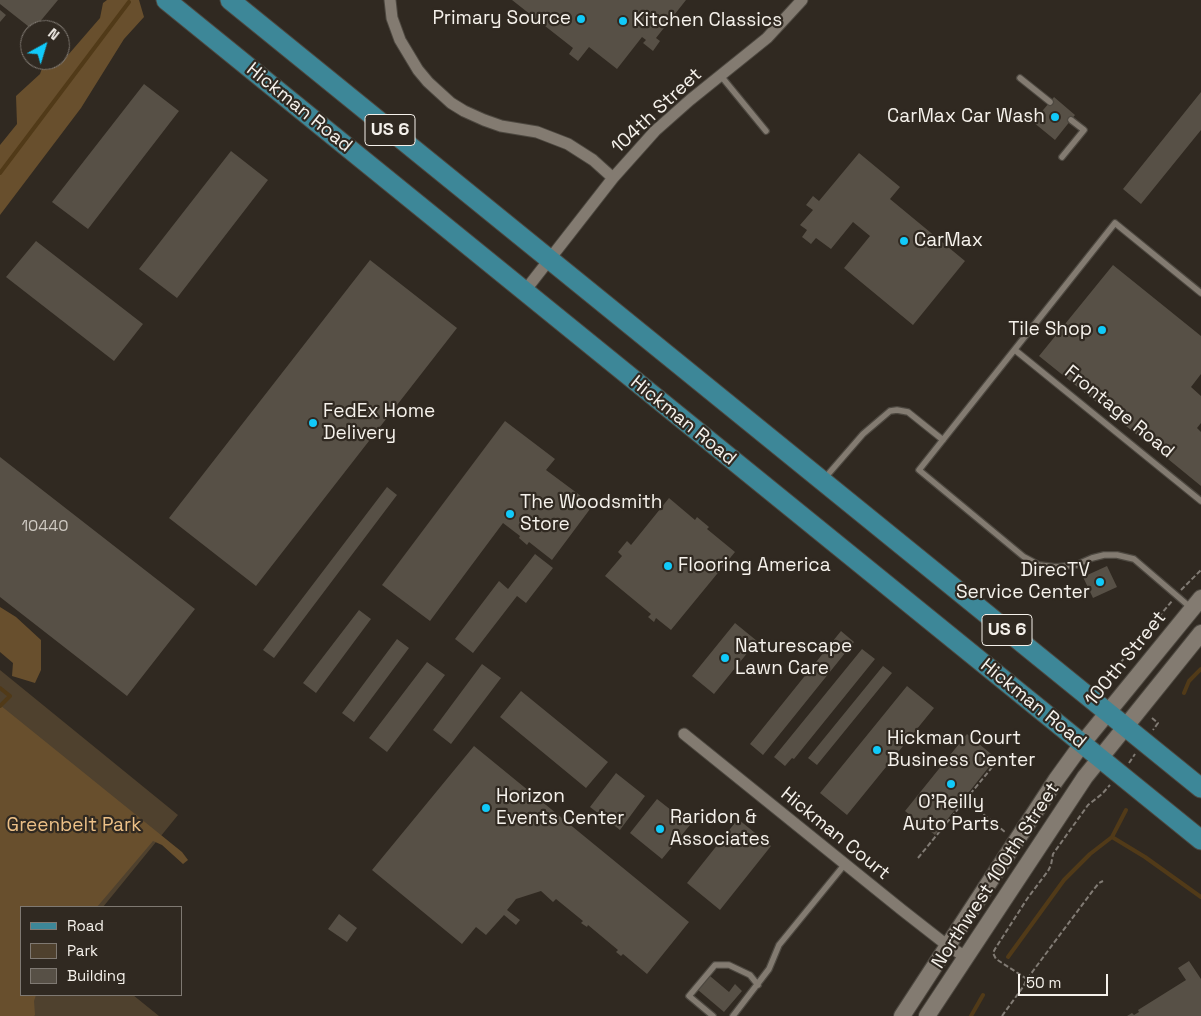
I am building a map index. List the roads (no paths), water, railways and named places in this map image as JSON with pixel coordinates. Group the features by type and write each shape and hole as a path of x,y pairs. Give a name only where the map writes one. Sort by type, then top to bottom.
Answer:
{"main road":[{"name":"Hickman Road","path":"166,0 1201,840"},
{"name":"US 6","path":"230,0 1201,788"},
{"name":"100th Street","path":"1082,744 1197,603"},
{"path":"1100,758 1201,633"},
{"name":"Northwest 100th Street","path":"902,1016 1056,780 1082,744"},
{"name":"Northwest 100th Street","path":"927,1016 1085,777 1100,758"}],"street":[{"path":"390,0 392,18 400,40 418,70 451,103 464,111 501,126 537,132 568,144 593,160 613,178"},
{"name":"104th Street","path":"524,292 613,178 655,131 767,38 802,0"},
{"name":"Hickman Court","path":"684,734 948,946 966,958"}],"lane":[{"path":"721,76 766,131"},
{"path":"1020,78 1050,102"},
{"path":"1062,157 1084,130 1071,120"},
{"path":"1197,603 1177,595 1134,559 1117,555 1104,555 1076,565 1056,567 1039,565 1024,557 920,470 1116,223 1201,293"},
{"name":"Frontage Road","path":"1015,350 1201,501"},
{"path":"822,480 863,434 890,411 908,412 944,440"},
{"path":"733,1016 770,969 779,945 845,864"},
{"path":"712,1016 689,996 715,965 729,964 750,975 758,985"}],"waterway":[{"path":"0,173 129,2"},
{"path":"1184,693 1189,681 1201,669"},
{"path":"0,688 10,696 0,706"},
{"path":"1008,957 1064,880 1090,854 1112,837 1126,810"},
{"path":"1112,837 1145,857 1201,897"},
{"path":"971,1016 983,995"}],"place":[{"name":"Primary Source","path":"581,19"},
{"name":"Kitchen Classics","path":"623,21"},
{"name":"CarMax Car Wash","path":"1055,117"},
{"name":"CarMax","path":"904,241"},
{"name":"Tile Shop","path":"1102,330"},
{"name":"FedEx Home Delivery","path":"313,423"},
{"name":"The Woodsmith Store","path":"510,514"},
{"name":"Flooring America","path":"668,566"},
{"name":"DirecTV Service Center","path":"1100,582"},
{"name":"Naturescape Lawn Care","path":"725,658"},
{"name":"Hickman Court Business Center","path":"877,750"},
{"name":"O'Reilly Auto Parts","path":"951,784"},
{"name":"Horizon Events Center","path":"486,808"},
{"name":"Raridon & Associates","path":"660,829"}],"park label":[{"name":"Greenbelt Park","path":"74,826"}]}
